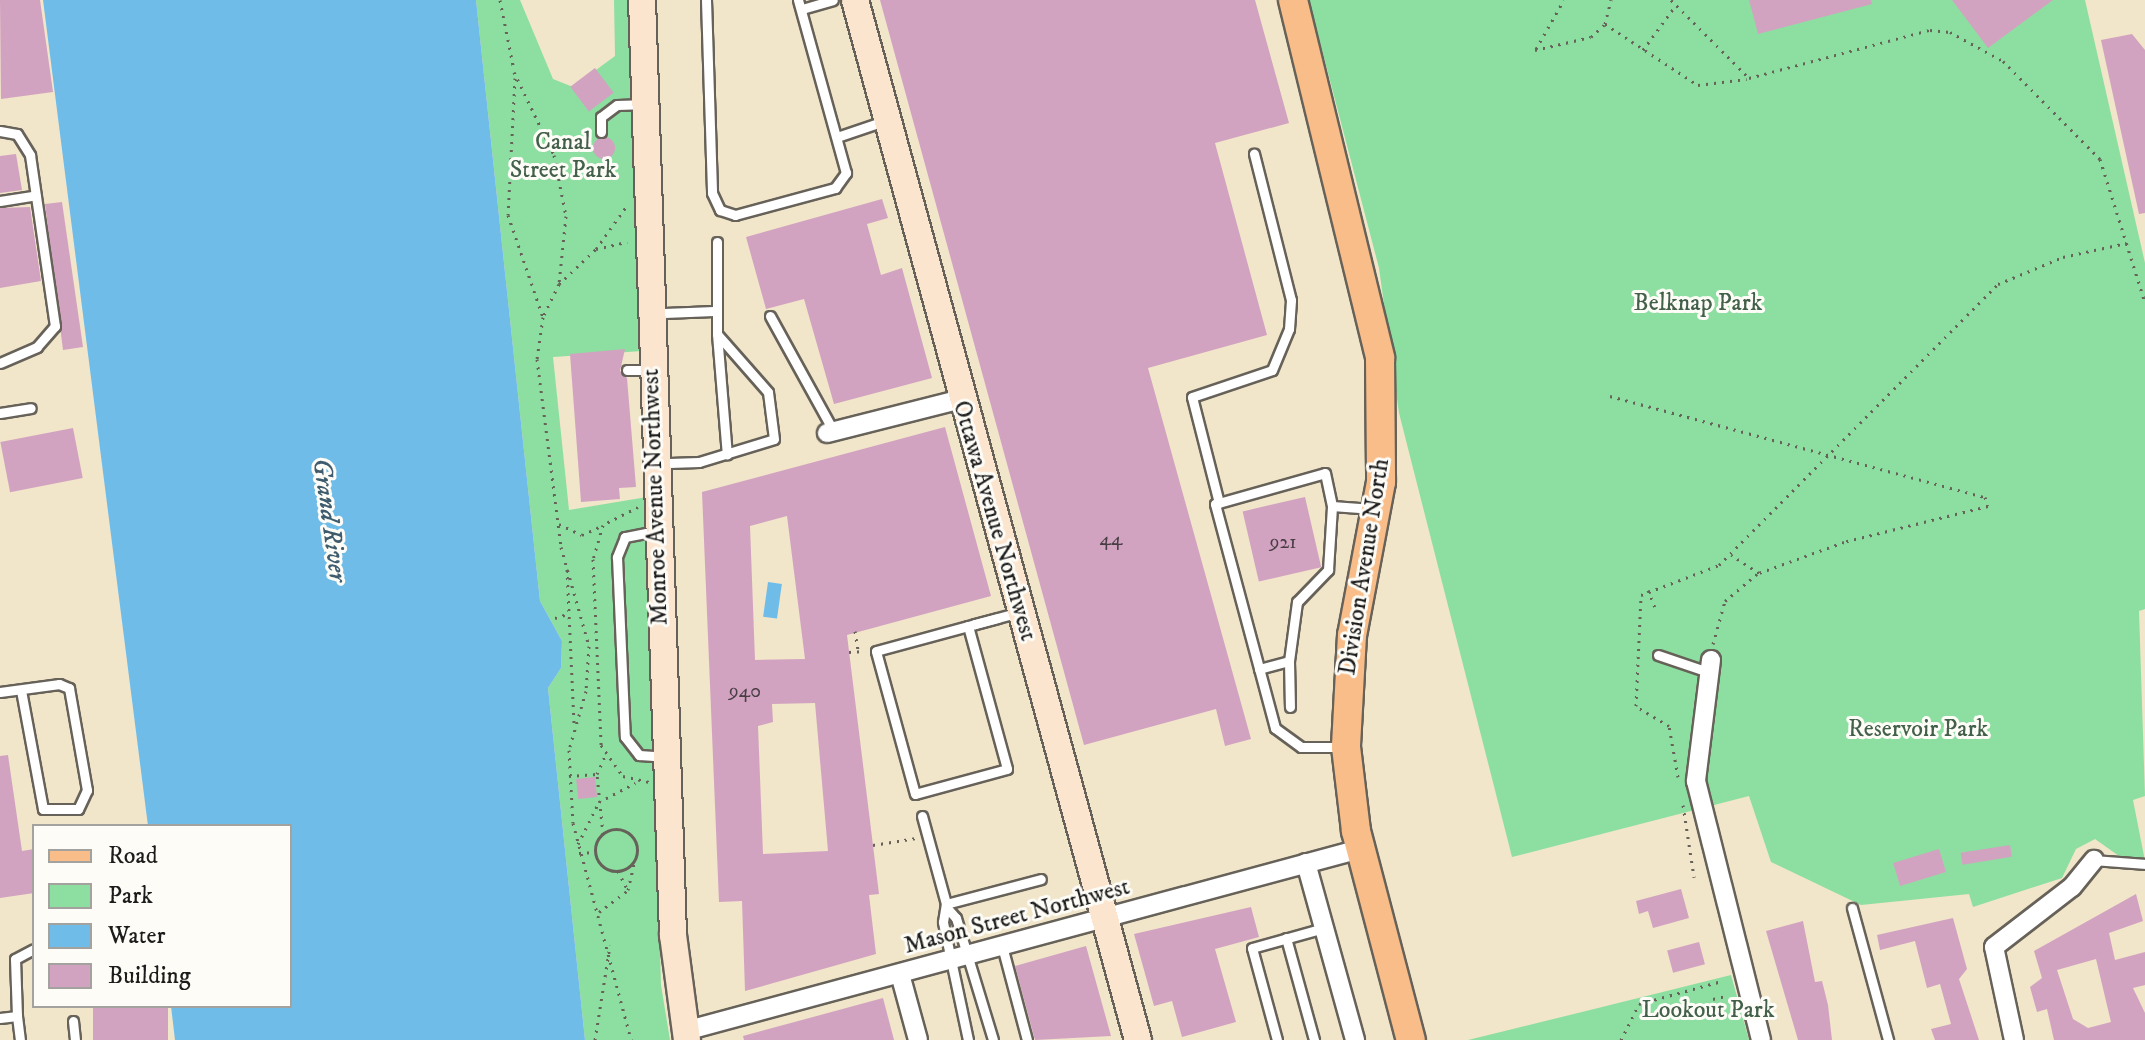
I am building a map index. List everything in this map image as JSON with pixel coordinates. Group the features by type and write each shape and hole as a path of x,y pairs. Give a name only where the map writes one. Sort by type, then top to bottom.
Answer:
{"main road":[{"name":"Monroe Avenue Northwest","path":"642,0 639,370 664,531 686,1036"},
{"name":"Monroe Avenue Northwest","path":"652,0 669,463 664,531 666,757 678,856"},
{"name":"Ottawa Avenue Northwest","path":"855,0 961,399 1009,615 1105,918 1138,1040"},
{"name":"Division Avenue North","path":"1293,0 1377,334 1383,407 1377,510 1351,648 1346,747 1360,849 1411,1040"}],"street":[{"path":"830,432 961,399"},
{"path":"1710,666 1696,781 1761,1040"},
{"name":"Mason Street Northwest","path":"686,1036 900,974 1360,849"},
{"path":"2014,1040 1992,954 2005,933 2072,887 2094,860"},
{"path":"1306,863 1355,1040"},
{"path":"900,974 918,1040"}],"lane":[{"path":"706,0 712,193 720,210 735,215 835,188 846,173 800,5 833,0"},
{"path":"602,102 609,111"},
{"path":"609,111 640,104"},
{"path":"601,132 609,111"},
{"path":"837,137 887,120"},
{"path":"0,131 25,142 55,326 37,347 0,363"},
{"path":"1254,154 1291,300 1289,329 1272,370 1192,397 1259,669 1281,737 1301,747 1346,747"},
{"path":"0,201 36,195"},
{"path":"717,242 714,311 727,455"},
{"path":"664,313 714,311"},
{"path":"770,316 830,432"},
{"path":"669,463 727,455 774,439 772,403 717,334"},
{"path":"639,370 661,375 667,405"},
{"path":"0,413 31,408"},
{"path":"1219,503 1325,473 1332,506 1328,570 1297,602 1289,661 1290,707"},
{"path":"1332,506 1377,510"},
{"path":"664,531 625,537 617,557 625,737 639,755 666,757"},
{"path":"971,625 1007,769 915,794 876,651 971,625 1009,615"},
{"path":"1658,655 1710,666"},
{"path":"1259,669 1289,661"},
{"path":"0,692 21,690 69,688 87,790 78,809 43,809 21,690"},
{"path":"922,816 960,958 993,1040"},
{"path":"2094,860 2145,864"},
{"path":"946,906 1041,879"},
{"path":"1852,908 1888,1040"},
{"path":"1277,1040 1252,948 1324,928"},
{"path":"1286,938 1314,1040"},
{"path":"1002,946 1027,1040"},
{"path":"20,1040 15,959 32,950"},
{"path":"960,958 968,1040"},
{"path":"0,1018 17,1016"},
{"path":"73,1021 75,1040"}],"path":[{"path":"500,0 514,72 518,123 505,177 508,215 543,317"},
{"path":"1564,0 1535,50 1591,37 1605,24 1611,0"},
{"path":"1671,0 1673,9 1749,78"},
{"path":"1643,50 1673,9"},
{"path":"1605,24 1698,85 1749,78 1910,33 1950,32 2003,61 2043,94 2100,159 2145,303"},
{"path":"514,72 562,186 559,284"},
{"path":"574,729 586,691 582,604 567,565 556,521 537,359 543,317 559,284 596,249 626,207"},
{"path":"596,249 627,242"},
{"path":"1679,783 1669,726 1636,706 1637,604 1648,590 1709,573 1731,555 1998,284 2063,257 2126,243"},
{"path":"1610,396 1985,497 1988,506 1759,573 1725,601 1710,666"},
{"path":"556,521 582,535 638,507"},
{"path":"595,852 603,834 597,774 605,756 598,690 593,546 603,525"},
{"path":"1731,555 1759,573"},
{"path":"567,565 574,729 569,776 577,854 610,943 631,1040"},
{"path":"1648,590 1655,607"},
{"path":"582,604 594,603"},
{"path":"555,618 567,614"},
{"path":"855,631 858,651"},
{"path":"586,691 598,690"},
{"path":"605,756 637,782"},
{"path":"569,776 597,774"},
{"path":"577,854 583,825 599,802 637,782 649,782"},
{"path":"1681,797 1694,877"},
{"path":"598,913 628,890 635,860 630,834 603,834"},
{"path":"873,845 928,836"},
{"path":"577,854 595,852"},
{"path":"595,852 605,868 618,871 635,860"},
{"path":"618,871 628,890"},
{"path":"595,1040 610,943"},
{"path":"1621,1040 1639,1004 1722,981"},
{"path":"1713,999 1726,996"}],"green space":[{"name":"Canal Street Park","path":"476,0 520,0 553,79 573,87 615,56 614,0 631,0 642,351 553,357 569,510 647,497 661,985 670,1040 585,1040 548,688 561,668 562,641 540,601"},
{"name":"Belknap Park","path":"1309,0 2085,0 2145,263 2145,609 2139,611 2145,796 2133,800 2145,861 2119,856 2095,839 2076,849 2062,878 1973,907 1969,894 1861,905 1771,862 1749,796 1512,857 1399,413 1379,268"},
{"name":"Lookout Park","path":"1731,975 1749,1040 1468,1040 1586,1011"}],"water":[{"name":"Grand River","path":"43,0 476,0 540,601 562,641 561,668 548,688 585,1040 175,1040 171,1008 292,1008 292,824 148,824"},
{"path":"768,582 782,584 777,619 763,617"}],"building":[{"path":"0,0 40,0 53,92 1,99"},
{"path":"880,0 1255,0 1289,123 1215,143 1267,335 1148,368 1251,739 1225,746 1216,709 1084,745"},
{"path":"1749,0 1871,0 1872,4 1758,34"},
{"path":"1952,0 2053,0 1988,48"},
{"path":"2132,34 2145,50 2145,213 2139,214 2101,40"},
{"path":"595,68 614,93 589,111 570,87"},
{"path":"600,137 608,137 615,148 608,159 600,159 593,152 593,144"},
{"path":"16,154 22,190 0,193 0,156"},
{"path":"882,199 888,218 867,224 881,275 902,268 932,378 834,404 804,299 766,309 746,237"},
{"path":"62,202 83,347 63,350 45,204"},
{"path":"30,207 41,281 0,288 0,208"},
{"path":"625,349 620,371 627,378 636,487 619,488 620,499 581,502 570,354"},
{"path":"945,427 991,596 847,635 879,894 869,895 876,954 745,991 742,901 719,902 702,492","holes":["787,516 805,659 755,660 750,526","815,703 828,851 763,854 758,726 773,722 772,704"]},
{"path":"73,428 83,478 10,492 0,442"},
{"path":"1305,497 1321,567 1259,582 1243,511"},
{"path":"8,755 22,851 32,849 32,893 0,898 0,756"},
{"path":"595,777 597,797 578,799 576,779"},
{"path":"2010,845 2012,857 1962,865 1961,853"},
{"path":"1939,849 1946,872 1900,886 1893,863"},
{"path":"1681,889 1689,918 1653,928 1648,911 1639,914 1636,901"},
{"path":"2136,894 2143,921 2109,933 2115,960 2145,952 2145,985 2133,988 2145,1013 2145,1040 2054,1040 2047,1009 2037,1012 2030,987 2042,978 2034,951","holes":["2096,959 2111,1022 2088,1028 2073,1019 2057,970"]},
{"path":"1251,907 1259,937 1215,949 1236,1022 1182,1037 1172,1001 1154,1006 1134,934"},
{"path":"1953,918 1967,969 1959,979 1979,1040 1935,1040 1931,1029 1951,1024 1940,984 1927,988 1915,941 1880,950 1877,935"},
{"path":"1803,921 1815,982 1822,981 1828,1005 1832,1040 1798,1040 1766,931"},
{"path":"1699,942 1705,964 1673,973 1667,951"},
{"path":"1086,946 1111,1036 1035,1040 1015,966"},
{"path":"883,998 894,1040 744,1040 743,1036"},
{"path":"93,1008 168,1008 168,1040 93,1040"}],"park label":[{"name":"Reservoir Park","path":"1918,730"}]}
